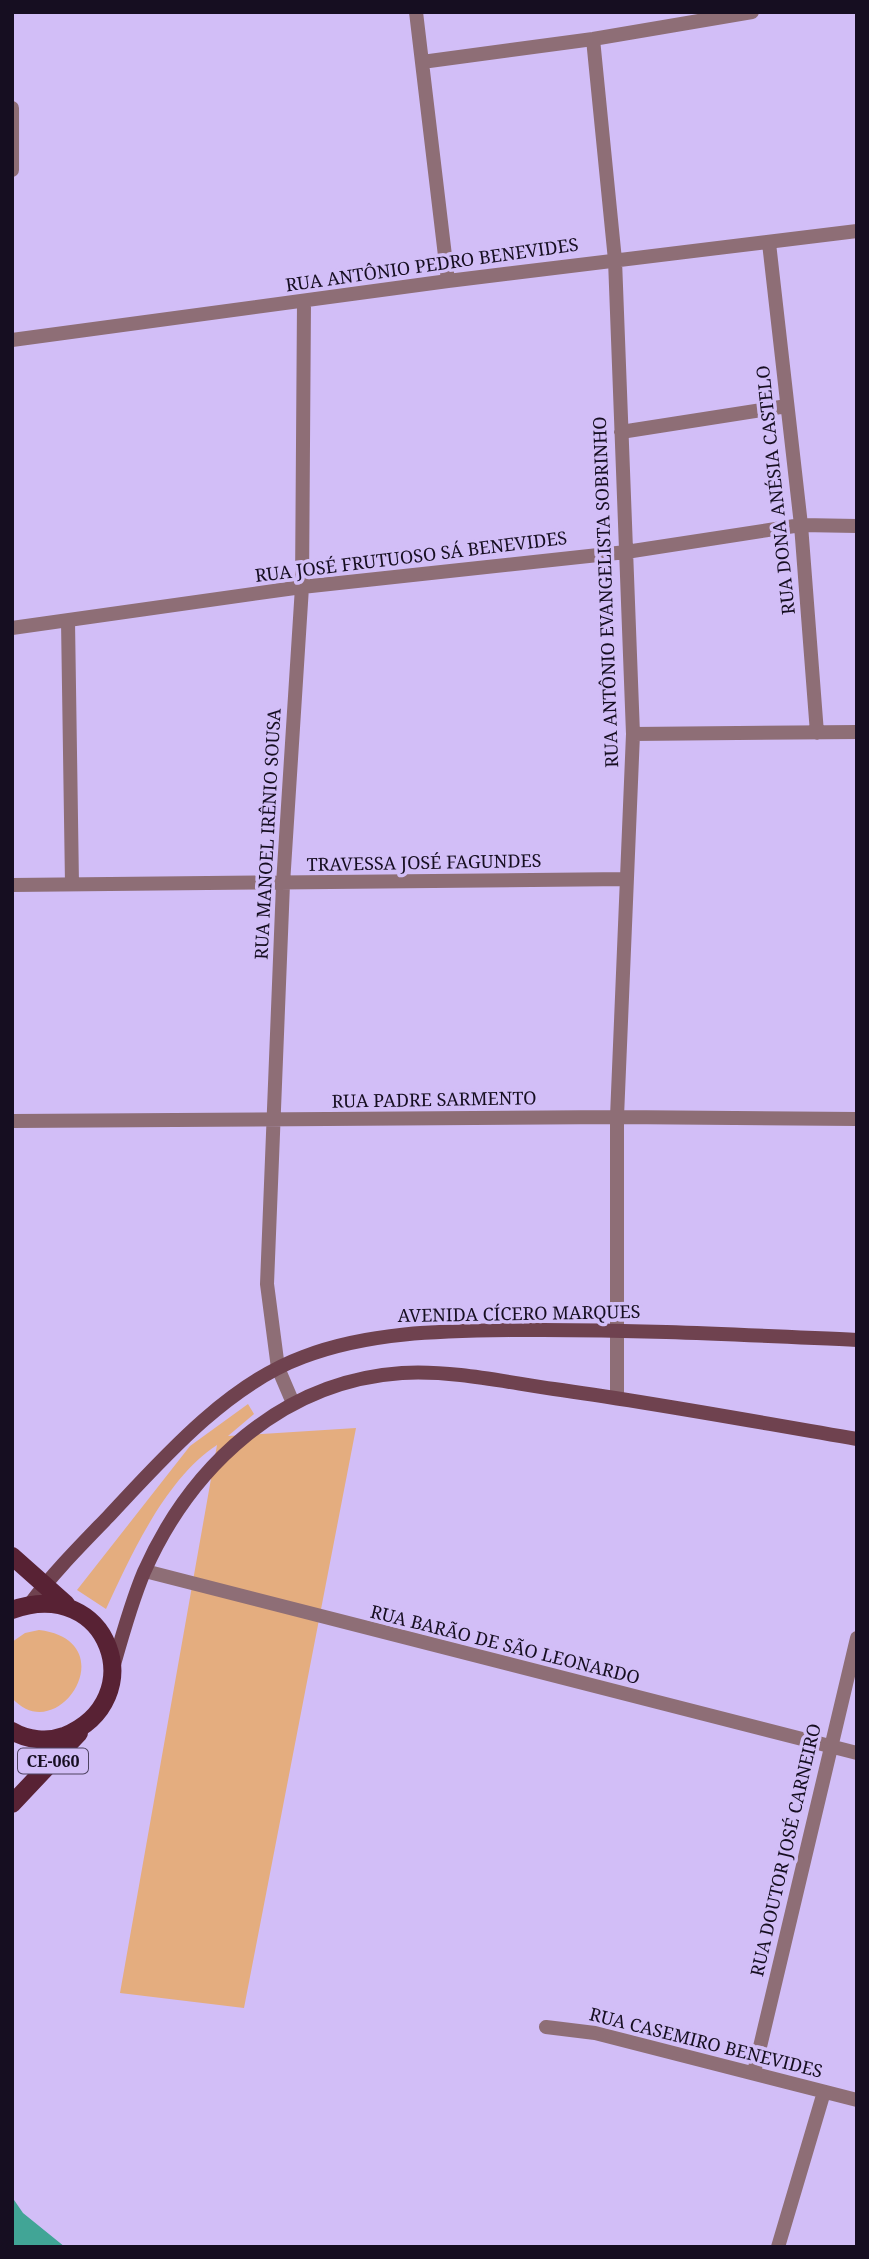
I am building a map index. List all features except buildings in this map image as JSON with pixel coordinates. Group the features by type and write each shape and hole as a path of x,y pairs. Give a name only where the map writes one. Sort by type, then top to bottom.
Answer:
{"main road":[{"name":"AVENIDA CÍCERO MARQUES","path":"30,1604 155,1466 207,1416 278,1368 303,1357 350,1343 400,1335 615,1329 857,1340"},
{"path":"12,1731 38,1739 58,1738 77,1730 93,1718 104,1704 112,1669 145,1571 190,1493 230,1446 262,1421 293,1403 351,1381 403,1373 463,1376 617,1397 857,1439"},
{"path":"12,1556 100,1631 109,1649 112,1669"},
{"path":"12,1610 30,1604 50,1602 68,1606"},
{"name":"CE-060","path":"12,1804 93,1718"}],"street":[{"path":"416,12 448,281"},
{"path":"422,62 593,39 752,12"},
{"name":"RUA ANTÔNIO EVANGELISTA SOBRINHO","path":"593,39 615,260 633,734 617,1116 617,1397"},
{"path":"12,108 12,170"},
{"name":"RUA ANTÔNIO PEDRO BENEVIDES","path":"12,340 448,281 857,231"},
{"name":"RUA DONA ANÉSIA CASTELO","path":"769,243 801,525 817,733"},
{"name":"RUA MANOEL IRÊNIO SOUSA","path":"293,1403 278,1368 267,1284 283,884 302,587 304,302"},
{"path":"621,432 787,406"},
{"name":"RUA JOSÉ FRUTUOSO SÁ BENEVIDES","path":"12,628 302,587 626,552 801,525 857,526"},
{"path":"68,621 72,884"},
{"path":"633,734 857,732"},
{"name":"TRAVESSA JOSÉ FAGUNDES","path":"12,885 627,879"},
{"name":"RUA PADRE SARMENTO","path":"12,1121 273,1121 617,1116 857,1119"},
{"name":"RUA BARÃO DE SÃO LEONARDO","path":"145,1571 857,1753"},
{"name":"RUA DOUTOR JOSÉ CARNEIRO","path":"754,2071 857,1638"},
{"name":"RUA CASEMIRO BENEVIDES","path":"546,2027 595,2033 754,2071 857,2100"},
{"path":"778,2247 824,2092"}],"shaded area":[{"path":"248,1404 254,1414 228,1436 356,1428 244,2008 120,1993 217,1445 199,1459 166,1497 139,1542 106,1609 77,1590 190,1446"},
{"path":"39,1630 65,1638 78,1653 81,1670 76,1688 64,1702 48,1711 30,1710 12,1698 12,1642 25,1633"},
{"path":"12,2197 23,2213 65,2247 12,2247"}]}
